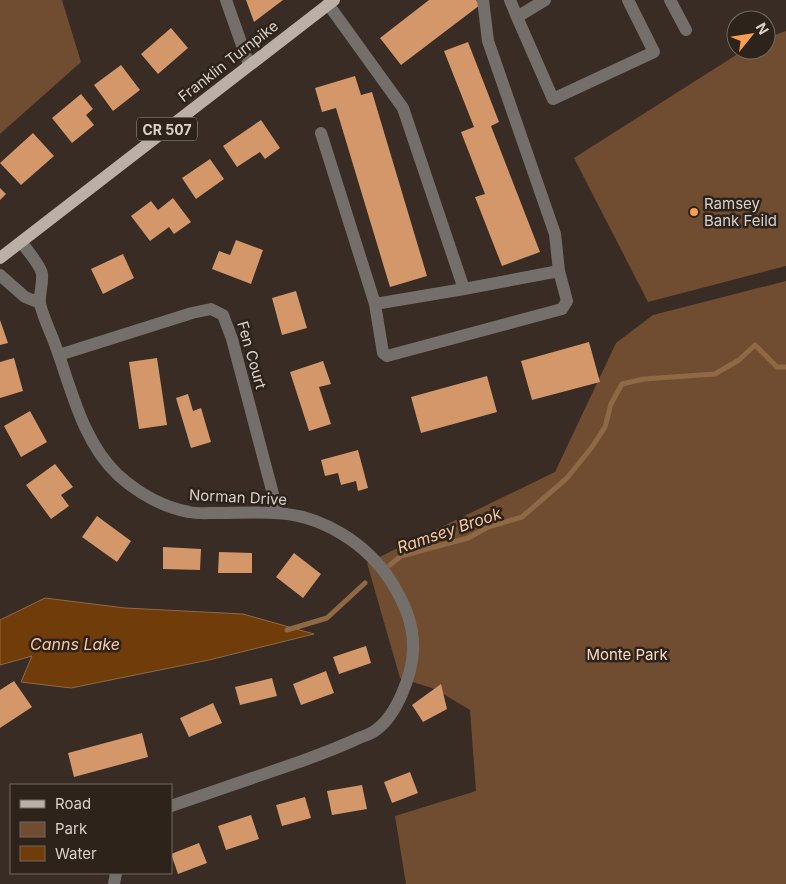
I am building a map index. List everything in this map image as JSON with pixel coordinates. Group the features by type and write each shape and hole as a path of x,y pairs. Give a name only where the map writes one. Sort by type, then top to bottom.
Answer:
{"main road":[{"name":"Franklin Turnpike","path":"0,258 22,243 331,2"}],"street":[{"path":"226,0 249,65"},
{"path":"321,132 375,304 383,353 387,356 562,309 567,301 559,271 555,234 488,41 483,0"},
{"path":"510,0 553,99 654,52 628,0"},
{"path":"517,17 545,0"},
{"path":"670,0 686,30"},
{"path":"331,2 403,108 464,290"},
{"name":"Norman Drive","path":"22,243 42,272 40,303 89,436 111,467 131,486 153,499 176,509 191,512 278,513 306,519 329,527 350,539 369,554 387,575 401,598 413,632 410,673 402,695 389,716 376,730 341,747 172,806"},
{"path":"375,304 464,290 559,271"},
{"path":"0,275 25,298 40,303"},
{"name":"Fen Court","path":"59,355 192,313 211,309 223,315 232,339 278,513"}],"green space":[{"path":"0,0 62,0 81,62 0,134"},
{"name":"Ramsey Bank Feild","path":"786,31 786,266 648,302 574,158 728,60 776,60 776,34"},
{"name":"Monte Park","path":"786,281 786,884 406,884 395,816 476,791 470,710 435,689 400,678 367,563 555,472 616,343 653,315"}],"water":[{"name":"Canns Lake","path":"45,598 125,608 243,614 314,634 209,660 71,688 21,682 32,656 0,665 0,620"}],"building":[{"path":"246,0 283,0 254,22"},
{"path":"429,0 476,0 480,5 401,65 380,38"},
{"path":"171,28 188,48 158,74 141,54"},
{"path":"468,42 499,122 491,126 540,252 502,266 475,197 485,194 461,132 474,127 444,51"},
{"path":"121,65 140,90 113,111 94,85"},
{"path":"355,76 361,95 372,92 427,276 390,287 336,108 322,112 315,88"},
{"path":"81,94 93,109 86,115 94,125 72,143 52,118"},
{"path":"261,120 280,148 265,159 260,152 237,167 223,146"},
{"path":"33,133 54,156 21,185 0,163"},
{"path":"210,159 224,179 196,199 182,178"},
{"path":"0,188 6,194 0,200"},
{"path":"173,198 191,222 174,234 169,227 150,241 131,216 151,201 158,210"},
{"path":"236,240 263,250 251,284 212,269 219,251 230,255"},
{"path":"123,254 134,278 103,294 91,269"},
{"path":"296,291 307,328 282,335 272,298"},
{"path":"0,320 8,343 0,345"},
{"path":"589,342 600,382 532,400 521,361"},
{"path":"14,358 23,391 0,398 0,362"},
{"path":"157,358 167,425 139,429 129,362"},
{"path":"323,361 331,384 319,387 331,424 309,431 290,372"},
{"path":"487,376 497,412 421,433 411,397"},
{"path":"188,394 193,411 201,408 211,442 191,448 176,398"},
{"path":"30,411 47,442 21,457 4,426"},
{"path":"358,450 368,488 358,491 356,481 341,485 338,473 325,476 321,460"},
{"path":"55,464 73,487 61,495 69,506 51,519 26,485"},
{"path":"97,516 131,541 117,562 82,537"},
{"path":"163,547 201,549 200,570 163,569"},
{"path":"219,552 252,553 252,573 218,573"},
{"path":"294,553 321,574 303,598 276,577"},
{"path":"366,646 371,663 339,674 333,657"},
{"path":"326,671 334,693 301,705 293,684"},
{"path":"272,678 277,696 240,705 235,687"},
{"path":"14,681 32,707 0,728 0,690"},
{"path":"441,684 447,709 423,722 412,705"},
{"path":"213,703 222,723 189,737 180,718"},
{"path":"142,733 148,757 74,777 68,753"},
{"path":"410,772 418,793 392,803 384,782"},
{"path":"362,785 367,809 332,815 327,791"},
{"path":"305,797 311,818 282,826 276,805"},
{"path":"251,815 259,839 226,850 218,826"},
{"path":"199,843 207,863 178,874 172,854"}],"waterway":[{"name":"Ramsey Brook","path":"390,565 401,556 468,538 488,527 522,517 567,478 592,447 605,427 611,404 622,384 644,379 715,374 739,360 755,345 777,367 786,367"},
{"name":"Ramsey Brook","path":"287,630 327,618 365,583"}],"place":[{"name":"Ramsey Bank Feild","path":"694,212"}]}
